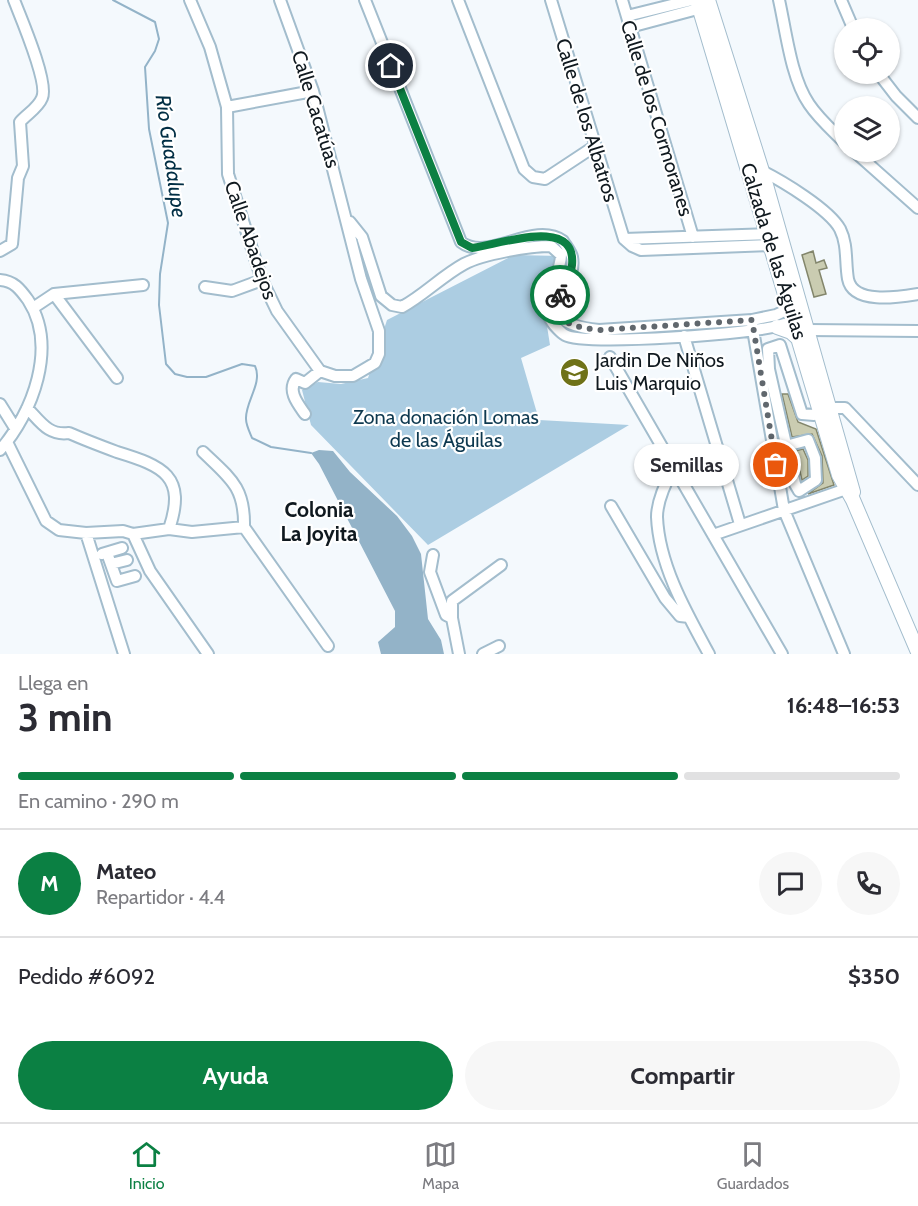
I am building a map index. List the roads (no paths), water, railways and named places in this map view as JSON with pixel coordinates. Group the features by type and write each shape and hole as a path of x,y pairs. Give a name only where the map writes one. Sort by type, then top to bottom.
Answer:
{"main road":[{"name":"Calzada de las Águilas","path":"701,3 756,172 850,492 918,652"},
{"name":"Calzada de las Águilas","path":"756,172 770,239 800,320"},
{"path":"777,327 791,332 800,320"}],"street":[{"path":"0,251 12,244 14,234 18,178 23,154 20,122 38,106 44,95 42,76 14,0"},
{"name":"Calle Abadejos","path":"190,0 210,47 227,107 228,174 262,280 277,311 320,371"},
{"name":"Calle Cacatúas","path":"280,0 313,91 348,220"},
{"path":"365,0 461,242 472,248 542,234 557,237 563,241 572,256 572,267 558,305 560,315 566,322 578,327 599,330 777,327 800,320"},
{"path":"459,0 524,169 533,177 545,179 595,146"},
{"name":"Calle de los Albatros","path":"551,0 624,239"},
{"name":"Calle de los Cormoranes","path":"622,0 693,237"},
{"path":"778,0 794,65 807,102 834,132"},
{"path":"842,0 849,18"},
{"path":"627,16 701,3"},
{"path":"630,27 701,3"},
{"path":"887,84 918,118"},
{"path":"227,107 313,91"},
{"path":"866,162 918,208"},
{"path":"756,172 802,194 839,227 846,246 848,282 854,292 864,296 918,294"},
{"path":"348,220 362,237 381,296 392,305 402,307 417,299 464,264 489,256 551,246 561,255 561,264 549,299 548,312 551,321 565,335 585,339 684,336 752,326 776,315 800,320 918,331"},
{"path":"304,414 293,394 293,384 296,379 305,383 320,371 335,376 353,376 375,363 379,354 379,331 361,279 348,220"},
{"path":"624,239 693,237 770,239"},
{"path":"624,239 641,250 770,239"},
{"path":"0,280 11,281 21,290 33,308 40,335 42,356 32,401 4,446 46,521 59,530 86,533 111,530 133,534 169,530 192,532 244,527"},
{"path":"205,288 232,291 262,280"},
{"path":"33,308 54,294 143,285"},
{"path":"54,294 117,378"},
{"path":"752,326 784,510 844,654"},
{"path":"684,336 740,524"},
{"path":"786,446 769,369 768,349 780,345 802,414 814,415 826,410 845,408 918,485"},
{"path":"610,357 782,654"},
{"path":"0,404 15,428"},
{"path":"27,408 57,435 69,433 144,459 171,477 175,488 174,517 169,530"},
{"path":"203,452 236,484 243,496 244,527 328,646"},
{"path":"673,469 657,516 666,559 689,616 709,654"},
{"path":"713,535 784,510 850,492"},
{"path":"611,506 665,598 680,616 689,616"},
{"path":"86,533 124,654"},
{"path":"133,534 150,571 208,654"},
{"path":"94,558 122,548"},
{"path":"107,553 118,582 135,576"},
{"path":"433,555 430,572 446,615 452,618"},
{"path":"111,564 127,560"},
{"path":"459,654 452,618 452,601 501,565"},
{"path":"483,654 499,646"}],"waterway":[{"name":"Río Guadalupe","path":"113,0 155,22 159,39 145,67 149,129 168,223 160,274 159,305 166,364 175,374 187,377 206,377 242,364 255,366 257,379 246,413 247,426 252,438 271,447 311,453"}],"place":[{"name":"Jardin De Niños Luis Marquio","path":"574,372"},
{"name":"Semillas","path":"776,465"}],"district":[{"name":"Colonia La Joyita","path":"319,522"}],"park label":[{"name":"Zona donación Lomas de las Águilas","path":"446,428"}]}
